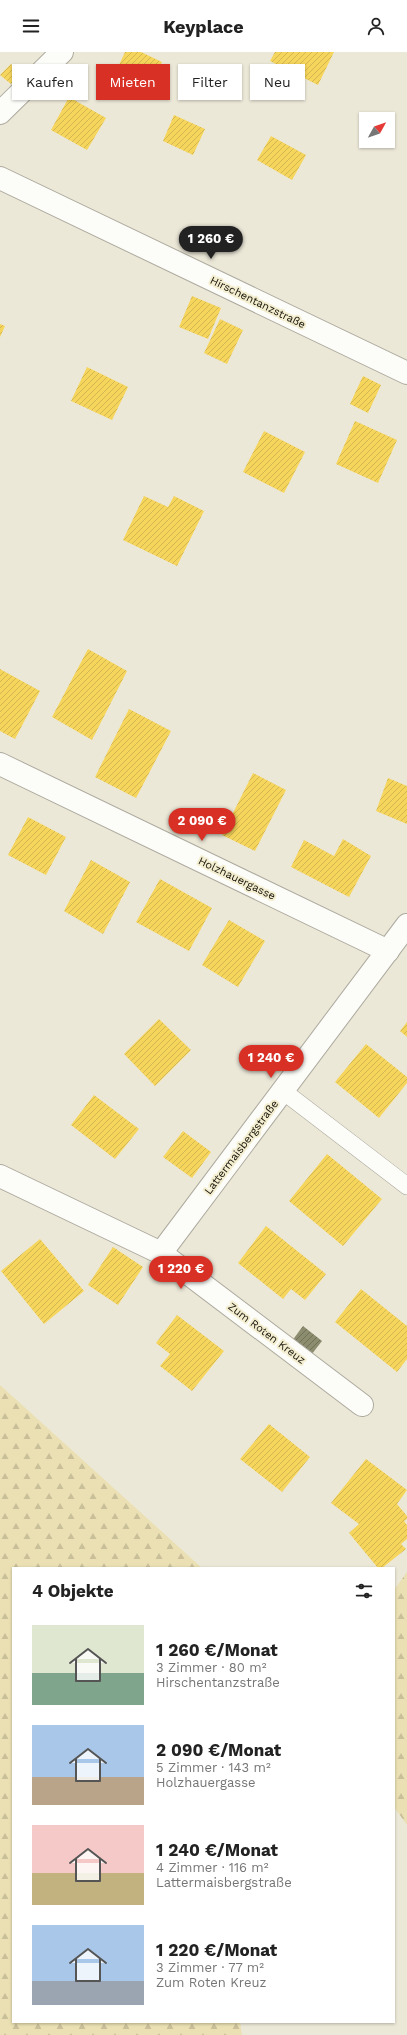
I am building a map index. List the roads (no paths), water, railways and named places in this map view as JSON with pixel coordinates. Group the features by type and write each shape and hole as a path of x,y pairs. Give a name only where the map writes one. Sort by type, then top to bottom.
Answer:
{"street":[{"path":"0,113 62,52"},
{"name":"Hirschentanzstraße","path":"0,178 407,373"},
{"name":"Holzhauergasse","path":"0,764 388,951"},
{"name":"Lattermaisbergstraße","path":"161,1253 407,925"},
{"name":"Zum Roten Kreuz","path":"0,1176 161,1253 362,1405"}],"lane":[{"path":"283,1091 407,1186"}]}
